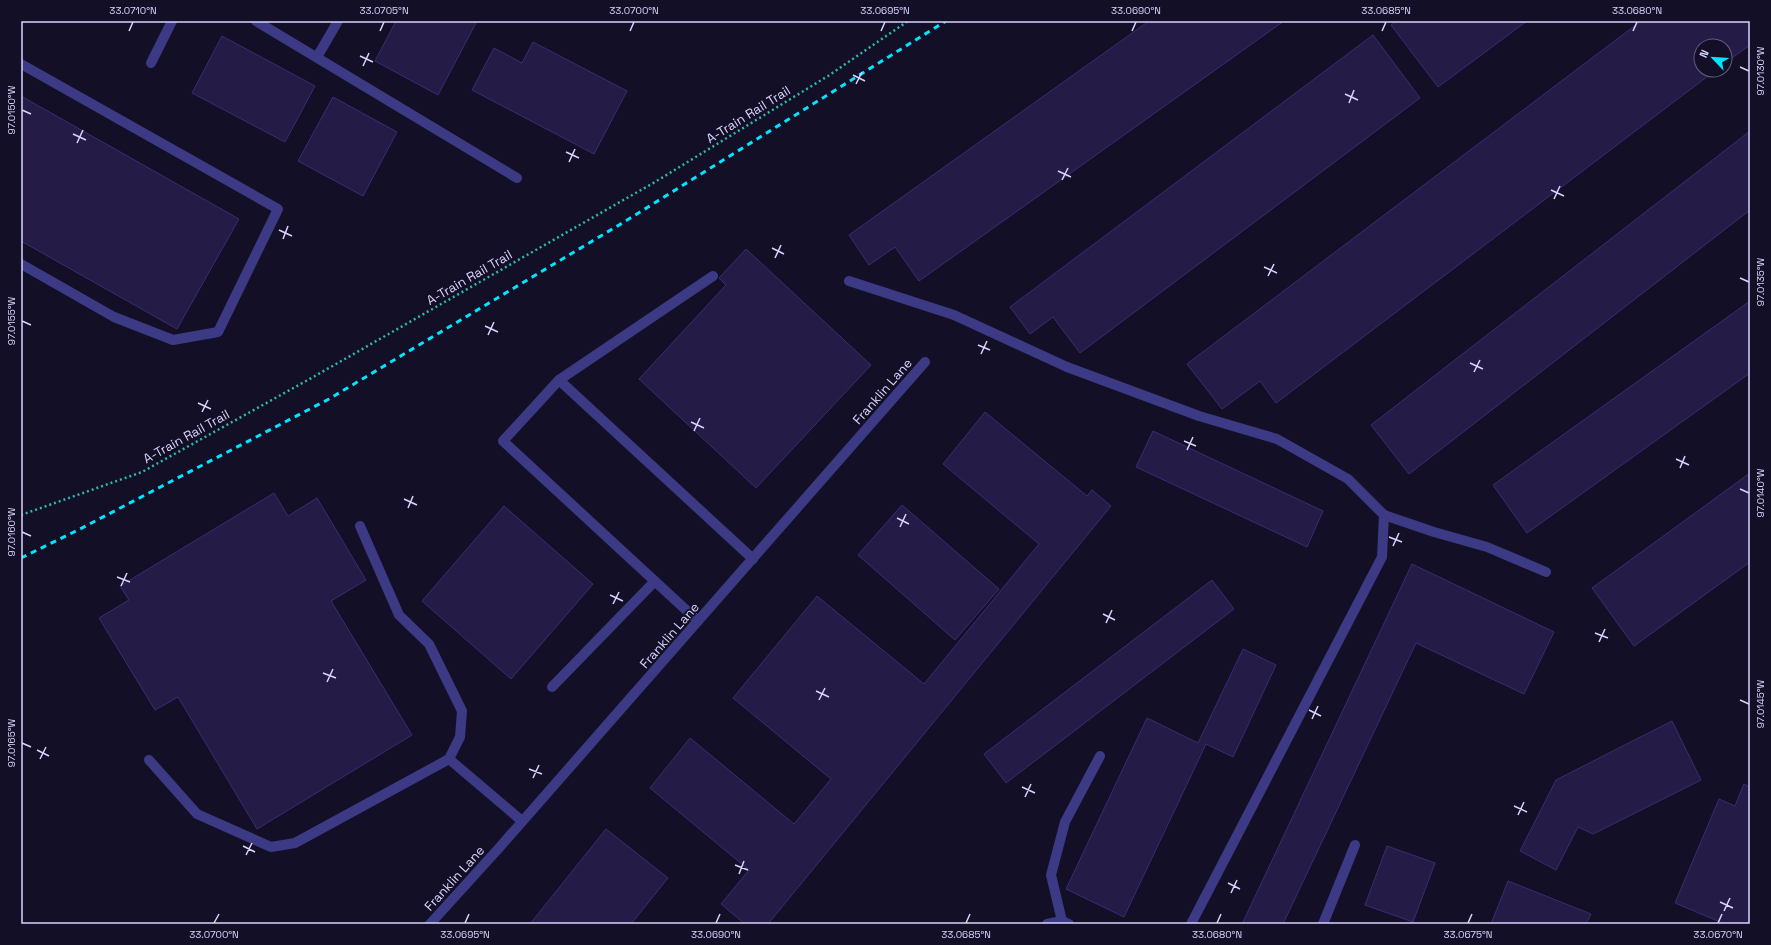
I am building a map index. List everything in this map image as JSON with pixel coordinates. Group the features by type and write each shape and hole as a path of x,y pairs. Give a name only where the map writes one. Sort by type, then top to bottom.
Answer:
{"street":[{"path":"151,63 172,21"},
{"path":"256,21 517,178"},
{"path":"317,57 338,21"},
{"path":"21,64 278,209 218,332 173,340 114,317 21,264"},
{"path":"698,621 503,441 559,380 713,276"},
{"path":"849,281 954,315 1067,367 1198,416 1277,439 1348,479 1384,515 1487,547 1546,572"},
{"name":"Franklin Lane","path":"430,924 925,362"},
{"path":"559,380 753,559"},
{"path":"1191,924 1382,557 1384,515"},
{"path":"149,760 197,814 271,847 295,843 449,759 460,737 462,711 429,644 399,615 360,526"},
{"path":"552,687 654,581"},
{"path":"1047,924 1066,923 1051,875 1065,822 1100,756"},
{"path":"449,759 522,821"},
{"path":"1323,924 1355,845"}],"path":[{"name":"A-Train Rail Trail","path":"21,515 142,472 308,380 655,182 828,76 908,21"}],"building":[{"path":"396,21 477,21 438,95 375,61"},
{"path":"1149,21 1284,21 919,281 895,247 869,265 849,235"},
{"path":"1396,21 1527,21 1438,87 1391,25"},
{"path":"1641,21 1750,21 1750,45 1733,57 1733,38 1693,38 1693,78 1705,78 1276,403 1260,381 1222,409 1187,364"},
{"path":"1373,35 1420,98 1080,353 1053,317 1030,334 1010,307"},
{"path":"222,36 315,86 285,142 192,93"},
{"path":"533,42 627,91 594,154 472,90 494,48 522,63"},
{"path":"21,96 239,219 177,329 21,241"},
{"path":"333,97 397,132 363,196 298,161"},
{"path":"1750,131 1750,210 1409,474 1371,425"},
{"path":"746,249 871,365 756,488 639,379 726,285 719,278"},
{"path":"1750,301 1750,373 1527,533 1493,485"},
{"path":"985,412 1087,496 1092,490 1111,506 768,924 745,924 721,904 749,870 650,788 690,738 794,824 831,779 733,698 817,596 924,684 1039,544 943,464"},
{"path":"1153,431 1323,511 1307,547 1136,467"},
{"path":"1750,473 1750,562 1634,646 1592,588"},
{"path":"274,493 288,516 317,498 366,580 331,601 412,735 257,829 178,697 155,710 99,618 129,600 120,586"},
{"path":"902,505 999,589 955,640 858,555"},
{"path":"504,506 593,584 511,679 422,601"},
{"path":"1412,564 1554,632 1524,694 1416,643 1283,924 1242,924"},
{"path":"1212,580 1234,609 1006,783 984,754"},
{"path":"1243,649 1276,665 1233,757 1206,744 1124,917 1066,889 1147,718 1198,743"},
{"path":"1672,721 1701,780 1593,834 1578,827 1556,870 1520,851 1556,780"},
{"path":"1744,784 1750,787 1750,924 1725,924 1675,903 1719,799 1735,806"},
{"path":"606,829 668,878 631,924 530,924"},
{"path":"1387,846 1435,863 1413,922 1365,905"},
{"path":"1508,881 1591,914 1586,924 1491,924"}],"railway":[{"path":"21,558 78,530 329,399 624,222 946,21"}]}
